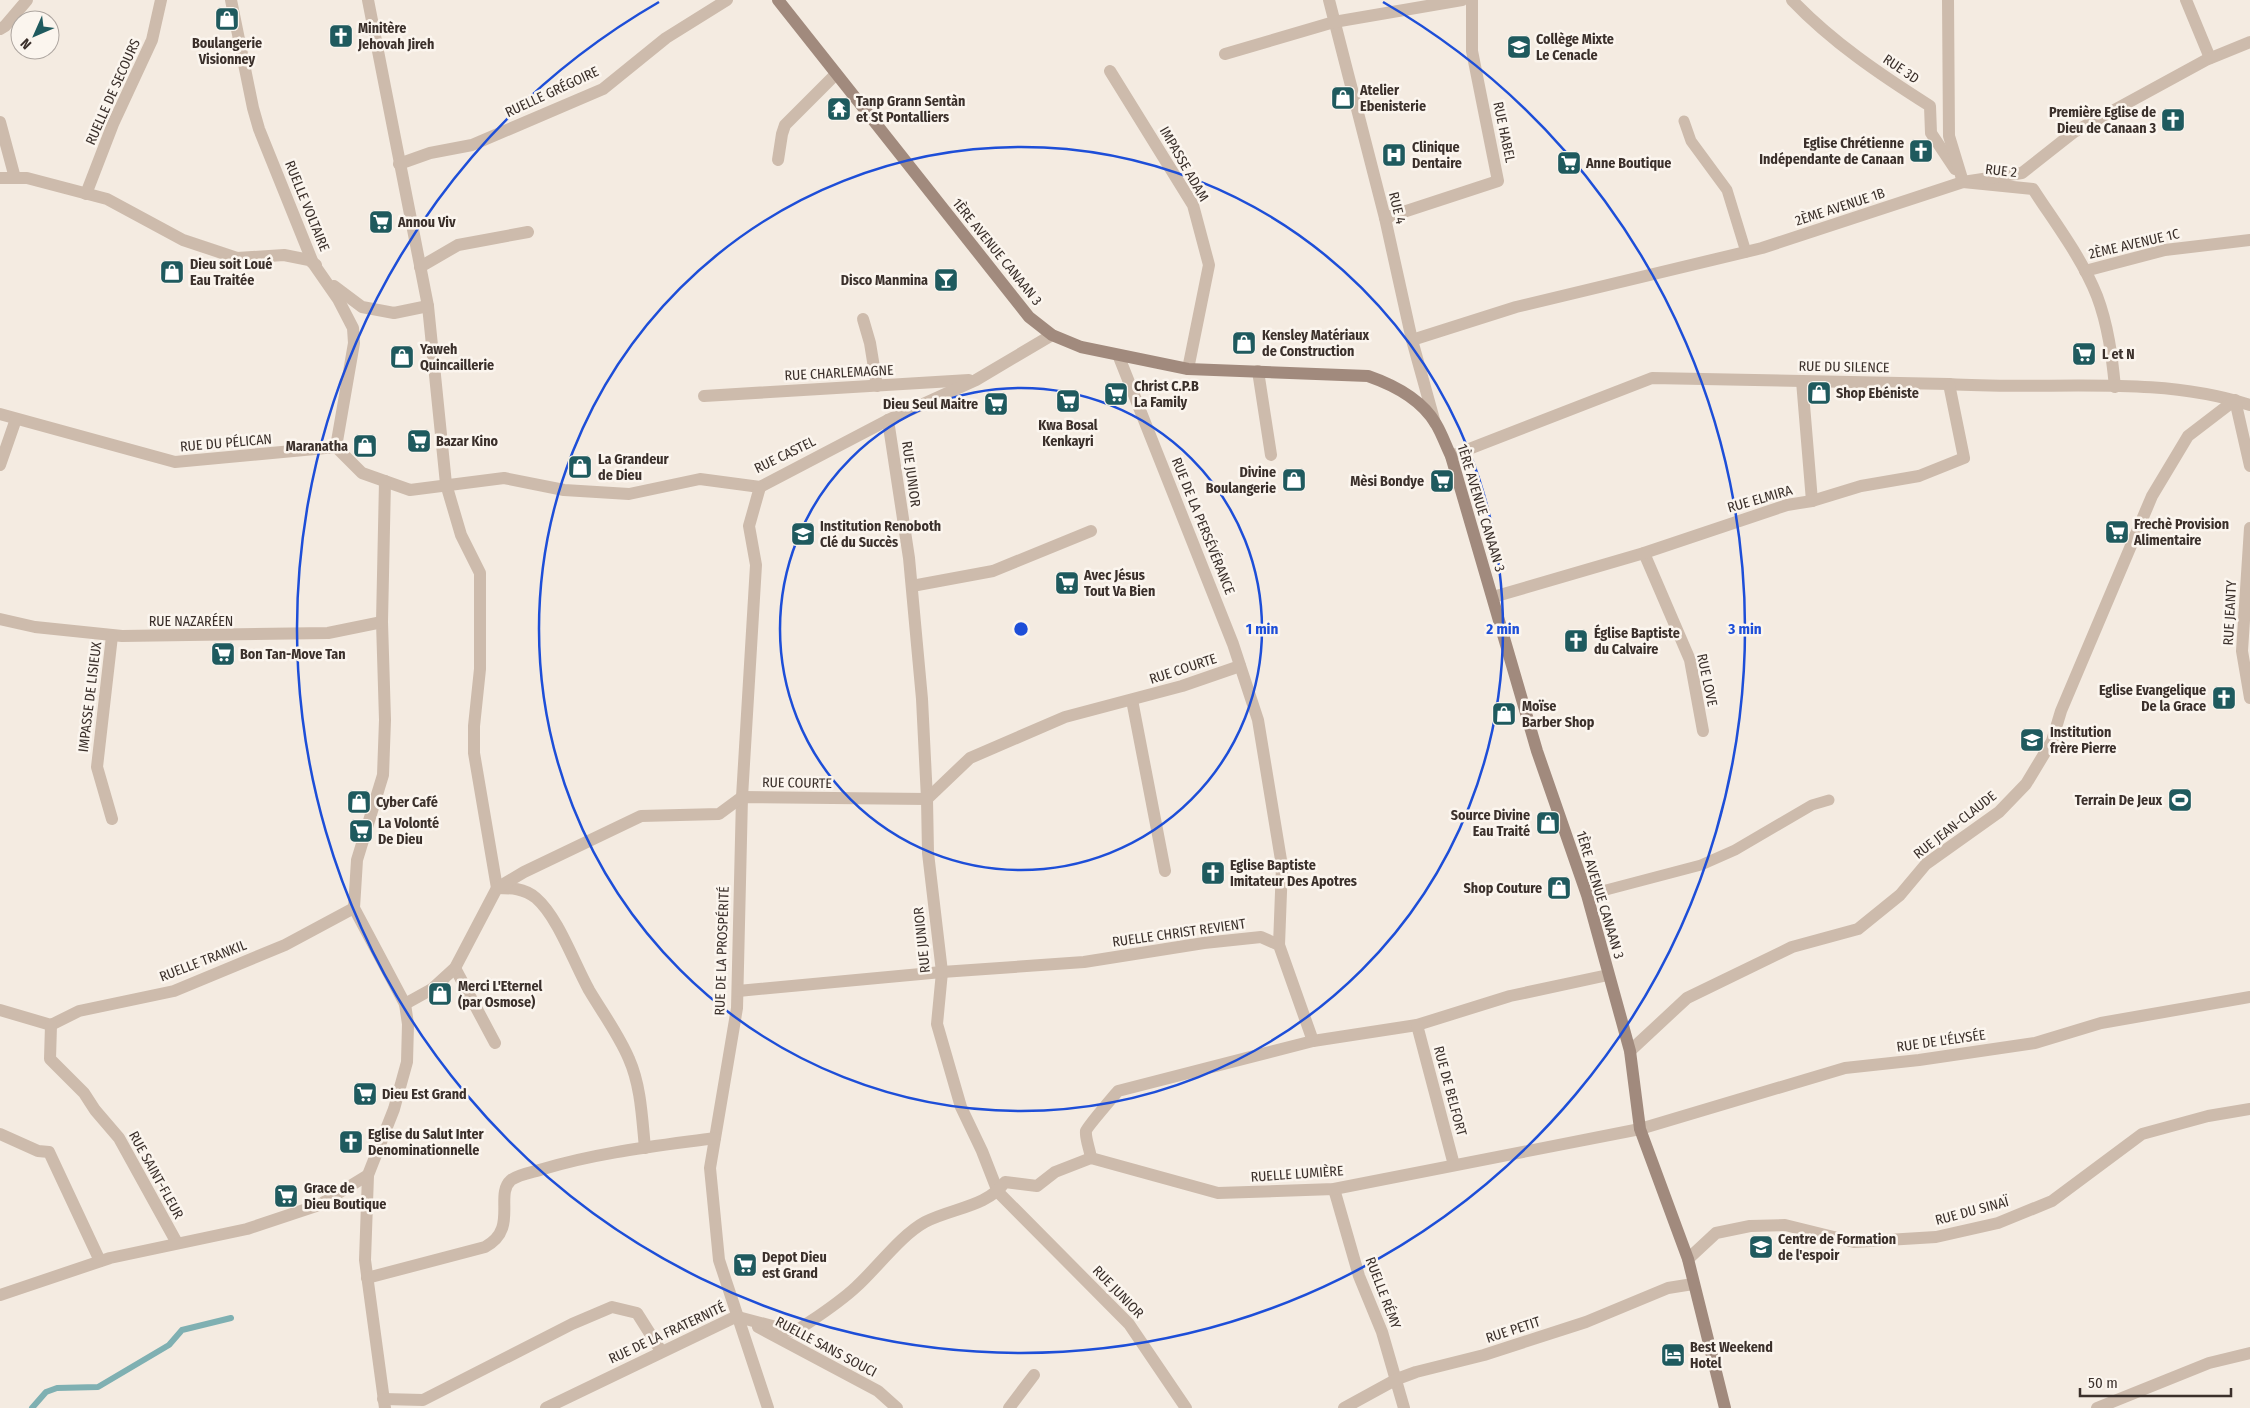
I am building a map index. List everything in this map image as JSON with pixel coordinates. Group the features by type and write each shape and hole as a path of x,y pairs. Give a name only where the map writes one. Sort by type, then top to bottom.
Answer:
{"main road":[{"name":"1ÈRE AVENUE CANAAN 3","path":"778,0 1029,317 1052,334 1081,347 1119,357 1188,369 1368,376 1388,383 1412,399 1436,423 1450,456 1537,752 1587,895 1630,1051 1640,1128 1688,1259 1725,1408"}],"street":[{"path":"0,29 5,26 27,0"},
{"name":"RUELLE DE SECOURS","path":"86,194 113,124 152,40 161,0"},
{"name":"RUELLE VOLTAIRE","path":"231,0 252,108 313,263 338,299 353,328 354,343 336,447"},
{"path":"368,0 428,306 446,484 461,534 480,574 480,668 474,726 474,754 497,888"},
{"name":"RUELLE GRÉGOIRE","path":"399,164 430,153 472,145 603,89 666,38 728,0"},
{"name":"RUE 4","path":"1328,0 1385,218 1412,340 1436,423"},
{"path":"1224,54 1334,22 1462,0"},
{"name":"RUE HABEL","path":"1385,218 1498,182 1472,51 1472,0"},
{"name":"RUE 3D","path":"1792,0 1818,27 1892,82 1930,106 1931,133 1963,182"},
{"path":"1948,0 1949,136 1963,182"},
{"path":"2186,0 2210,58"},
{"name":"2ÈME AVENUE 1B","path":"1412,340 1516,308 1762,248 1963,182 2022,173 2074,132 2210,58 2250,42"},
{"name":"IMPASSE ADAM","path":"1110,71 1193,205 1207,256 1209,265 1188,369"},
{"path":"778,160 785,125 836,74"},
{"path":"0,122 15,178"},
{"path":"0,178 28,178 107,199 183,240 236,258 297,256 313,263 335,286 362,307 394,313 428,306"},
{"name":"RUE 2","path":"1963,182 2033,189 2085,271 2097,296 2110,345 2115,387"},
{"path":"420,267 458,245 528,232"},
{"name":"2ÈME AVENUE 1C","path":"2085,271 2165,250 2250,240"},
{"path":"863,319 870,343 877,386"},
{"name":"RUE CASTEL","path":"446,484 504,478 564,490 629,494 700,479 760,487 888,420 976,380 1052,334"},
{"name":"RUE DE LA PERSÉVÉRANCE","path":"1119,357 1185,520 1240,666 1258,720 1282,866 1280,945"},
{"path":"1258,372 1271,455"},
{"name":"RUE DU SILENCE","path":"1450,456 1652,378 1949,384 1996,387 2168,388 2235,400 2250,405"},
{"name":"RUE CHARLEMAGNE","path":"704,396 976,380"},
{"path":"1802,382 1812,501"},
{"name":"RUE ELMIRA","path":"1493,597 1644,553 1787,505 1812,501 1861,486 1919,476 1964,458 1949,384"},
{"path":"2235,400 2250,466"},
{"name":"RUE JEAN-CLAUDE","path":"1630,1051 1687,998 1792,947 1858,929 1900,896 1926,864 1999,812 2026,784 2052,740 2061,711 2152,496 2188,436 2235,400"},
{"name":"RUE DU PÉLICAN","path":"0,414 174,462 336,447"},
{"path":"0,465 16,419"},
{"name":"RUE JUNIOR","path":"888,420 912,586 922,699 928,853 942,972 937,1024 960,1107 982,1151 998,1192 1129,1324 1186,1408"},
{"path":"336,447 362,473 410,490 446,484"},
{"path":"385,481 382,622 385,720 383,775 357,860 354,908 405,1004 408,1024 407,1062 394,1109 368,1175 365,1260 384,1403 423,1400 572,1324 612,1308 637,1313 661,1351"},
{"name":"RUE DE LA PROSPÉRITÉ","path":"760,487 750,526 756,565 742,797 737,1008 710,1168 719,1260 768,1408"},
{"name":"RUE JEANTY","path":"2250,528 2242,651 2248,676 2250,698"},
{"path":"912,586 993,571 1091,531"},
{"name":"RUE LOVE","path":"1644,553 1690,660 1703,731"},
{"name":"RUE NAZARÉEN","path":"0,620 35,627 112,636 328,633 382,622"},
{"name":"IMPASSE DE LISIEUX","path":"112,636 97,767 112,820"},
{"name":"RUE COURTE","path":"742,797 927,799 970,758 1065,717 1182,686 1240,666"},
{"path":"1132,700 1165,871"},
{"path":"405,1004 432,989 455,968 497,888 524,872 641,816 719,814 742,797"},
{"path":"497,888 517,888 534,897 546,908 554,922 575,964 629,1058 638,1088 645,1148"},
{"name":"RUELLE TRANKIL","path":"51,1025 79,1011 174,991 285,945 354,908"},
{"name":"RUELLE CHRIST REVIENT","path":"738,991 942,972 1084,962 1262,936 1280,945"},
{"path":"1280,945 1313,1041"},
{"path":"455,968 496,1043"},
{"path":"998,1192 1006,1182 1037,1186 1056,1172 1091,1158 1086,1133 1089,1125 1098,1117 1118,1091 1313,1041 1417,1025 1510,996 1608,974"},
{"name":"RUE DE L'ÉLYSÉE","path":"1640,1128 1845,1068 1919,1060 2036,1043 2101,1023 2250,997"},
{"path":"0,1010 51,1025"},
{"name":"RUE SAINT-FLEUR","path":"51,1025 50,1059 84,1093 95,1110 119,1138 176,1243"},
{"name":"RUE DE BELFORT","path":"1417,1025 1454,1165"},
{"name":"RUE DU SINAÏ","path":"1688,1259 1716,1233 1750,1226 1785,1225 1854,1242 1936,1237 1998,1223 2052,1201 2142,1134 2208,1116 2250,1109"},
{"name":"RUELLE LUMIÈRE","path":"1091,1158 1218,1193 1334,1189 1640,1128"},
{"path":"0,1134 38,1151 49,1152 100,1262"},
{"path":"367,1278 494,1242 503,1229 505,1197 508,1184 512,1180 574,1159 715,1138"},
{"path":"0,1295 100,1262 176,1243 247,1229 319,1205 368,1175"},
{"name":"RUELLE RÉMY","path":"1334,1189 1359,1276 1382,1332 1404,1408"},
{"name":"RUE DE LA FRATERNITÉ","path":"546,1408 661,1351 738,1317 795,1332 854,1289 923,1223 938,1216 969,1207 998,1192"},
{"name":"RUE PETIT","path":"1344,1408 1397,1379 1416,1372 1484,1355 1586,1322 1668,1288 1693,1284"},
{"name":"RUELLE SANS SOUCI","path":"738,1317 878,1391 897,1408"},
{"path":"2097,1408 2209,1363 2250,1353"},
{"path":"1009,1408 1034,1374"}],"lane":[{"path":"1684,121 1691,141 1727,190 1746,252"},
{"path":"1587,895 1700,864 1735,850 1812,806 1829,800"}],"waterway":[{"path":"32,1408 46,1392 57,1388 98,1387 169,1345 182,1330 231,1318"}],"place":[{"name":"Boulangerie Visionney","path":"227,19"},
{"name":"Minitère Jehovah Jireh","path":"341,36"},
{"name":"Collège Mixte Le Cenacle","path":"1519,47"},
{"name":"Atelier Ebenisterie","path":"1343,98"},
{"name":"Tanp Grann Sentàn et St Pontalliers","path":"839,109"},
{"name":"Première Eglise de Dieu de Canaan 3","path":"2173,120"},
{"name":"Eglise Chrétienne Indépendante de Canaan","path":"1921,151"},
{"name":"Clinique Dentaire","path":"1394,155"},
{"name":"Anne Boutique","path":"1569,163"},
{"name":"Annou Viv","path":"381,222"},
{"name":"Dieu soit Loué Eau Traitée","path":"172,272"},
{"name":"Disco Manmina","path":"946,280"},
{"name":"Kensley Matériaux de Construction","path":"1244,343"},
{"name":"L et N","path":"2084,354"},
{"name":"Yaweh Quincaillerie","path":"402,357"},
{"name":"Shop Ebéniste","path":"1819,393"},
{"name":"Christ C.P.B La Family","path":"1116,394"},
{"name":"Kwa Bosal Kenkayri","path":"1068,401"},
{"name":"Dieu Seul Maitre","path":"996,404"},
{"name":"Bazar Kino","path":"419,441"},
{"name":"Maranatha","path":"365,446"},
{"name":"La Grandeur de Dieu","path":"580,467"},
{"name":"Divine Boulangerie","path":"1294,480"},
{"name":"Mèsi Bondye","path":"1442,481"},
{"name":"Frechè Provision Alimentaire","path":"2117,532"},
{"name":"Institution Renoboth Clé du Succès","path":"803,534"},
{"name":"Avec Jésus Tout Va Bien","path":"1067,583"},
{"name":"Église Baptiste du Calvaire","path":"1576,641"},
{"name":"Bon Tan-Move Tan","path":"223,654"},
{"name":"Eglise Evangelique De la Grace","path":"2224,698"},
{"name":"Moïse Barber Shop","path":"1504,714"},
{"name":"Institution frère Pierre","path":"2032,740"},
{"name":"Terrain De Jeux","path":"2180,800"},
{"name":"Cyber Café","path":"359,802"},
{"name":"Source Divine Eau Traité","path":"1548,823"},
{"name":"La Volonté De Dieu","path":"361,831"},
{"name":"Eglise Baptiste Imitateur Des Apotres","path":"1213,873"},
{"name":"Shop Couture","path":"1559,888"},
{"name":"Merci L'Eternel (par Osmose)","path":"440,994"},
{"name":"Dieu Est Grand","path":"365,1094"},
{"name":"Eglise du Salut Inter Denominationnelle","path":"351,1142"},
{"name":"Grace de Dieu Boutique","path":"286,1196"},
{"name":"Centre de Formation de l'espoir","path":"1761,1247"},
{"name":"Depot Dieu est Grand","path":"745,1265"},
{"name":"Best Weekend Hotel","path":"1673,1355"}]}
